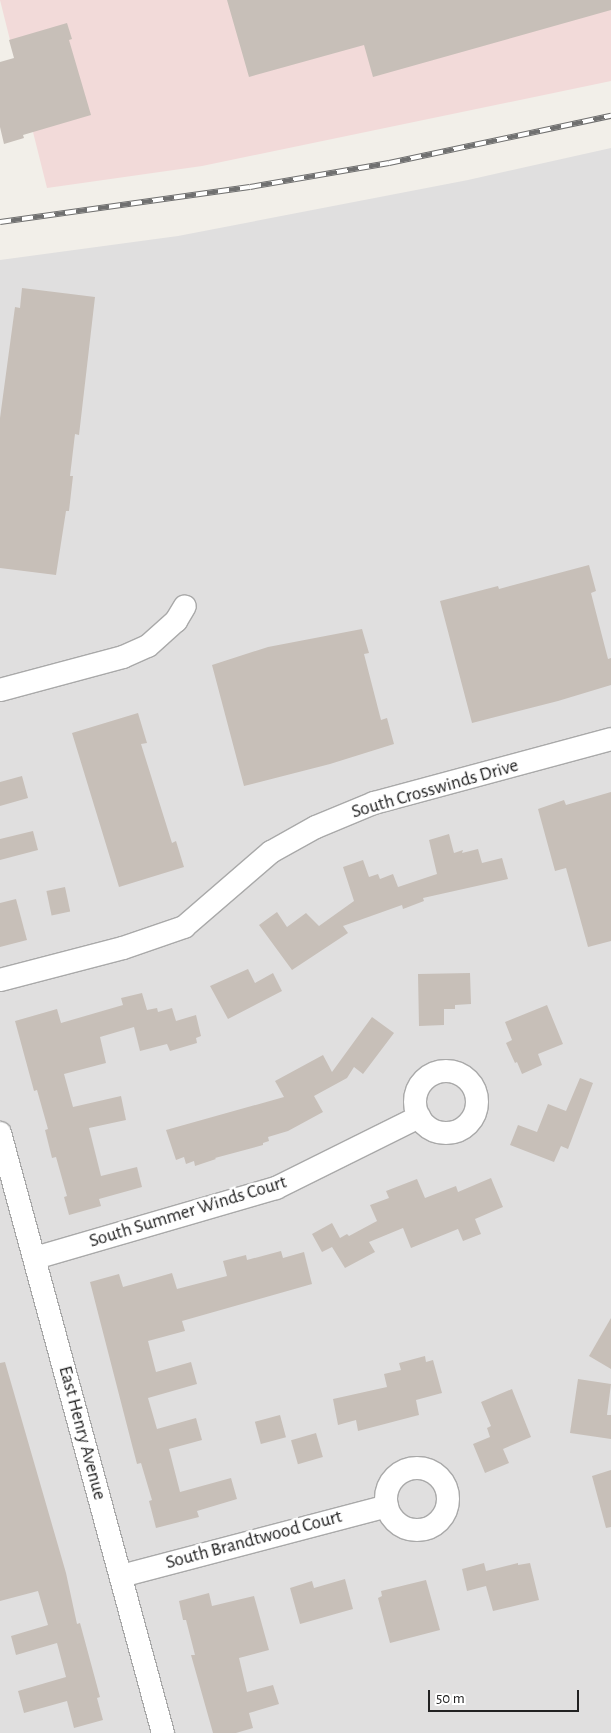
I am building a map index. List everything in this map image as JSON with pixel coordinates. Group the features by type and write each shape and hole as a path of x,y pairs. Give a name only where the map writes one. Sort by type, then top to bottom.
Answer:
{"street":[{"path":"0,690 123,657 148,646 176,621 184,606"},
{"name":"South Crosswinds Drive","path":"0,980 123,948 184,926 271,852 316,826 366,806 611,739"},
{"name":"South Summer Winds Court","path":"35,1258 276,1188 419,1118"},
{"name":"East Henry Avenue","path":"0,1133 163,1733"},
{"name":"South Brandtwood Court","path":"121,1576 387,1506"}],"shaded area":[{"path":"0,0 611,0 611,81 202,166 47,188"},
{"path":"611,148 611,1733 0,1733 0,260 178,236 468,180"}],"building":[{"path":"227,0 611,0 611,10 373,77 364,45 249,77"},
{"path":"67,23 72,39 69,40 91,115 23,135 24,138 4,144 0,127 0,62 14,58 9,40"},
{"path":"22,288 95,297 79,435 75,434 70,476 73,476 69,511 66,511 56,575 0,568 0,418 15,307 20,308"},
{"path":"589,565 596,591 591,593 608,659 611,658 611,685 472,723 440,601 498,586 499,589"},
{"path":"362,629 369,653 364,654 381,720 387,718 394,744 330,764 244,786 212,665 268,647"},
{"path":"138,713 147,743 141,744 172,843 176,841 184,867 119,887 72,733"},
{"path":"22,776 28,798 0,806 0,782"},
{"path":"611,792 611,941 588,947 566,868 555,871 538,809 564,800 566,805"},
{"path":"33,831 38,850 0,860 0,839"},
{"path":"449,834 454,853 478,849 482,863 502,858 508,879 423,898 424,901 403,909 402,905 343,926 348,933 292,970 259,925 277,912 287,927 306,913 319,926 354,901 343,867 363,860 369,877 378,874 380,879 393,874 398,887 437,874 429,840"},
{"path":"65,887 70,911 52,915 46,891"},
{"path":"16,899 27,940 0,947 0,903"},
{"path":"248,969 255,983 273,973 282,991 228,1019 210,986"},
{"path":"470,973 471,1004 455,1005 455,1009 444,1009 444,1025 419,1026 418,974"},
{"path":"142,993 147,1010 157,1008 158,1012 172,1008 176,1021 196,1015 201,1036 196,1038 197,1043 170,1051 167,1044 140,1051 134,1027 100,1037 106,1063 64,1074 73,1107 121,1096 126,1120 89,1128 101,1176 137,1167 142,1187 99,1199 101,1206 69,1215 64,1197 67,1196 56,1157 52,1158 45,1130 48,1129 37,1090 34,1091 15,1021 57,1009 61,1023 123,1005 121,998"},
{"path":"547,1005 563,1044 538,1054 542,1065 522,1074 506,1043 512,1040 505,1022"},
{"path":"372,1017 394,1033 363,1074 354,1067 347,1078 314,1096 323,1112 288,1131 268,1137 269,1141 263,1143 263,1145 215,1158 195,1166 194,1161 186,1164 184,1157 176,1160 166,1130 284,1097 275,1081 323,1055 332,1072"},
{"path":"580,1078 593,1083 568,1149 561,1146 554,1162 510,1145 518,1125 537,1132 548,1104 566,1111"},
{"path":"491,1178 503,1207 475,1219 481,1234 463,1241 458,1229 411,1248 403,1228 369,1242 375,1252 345,1268 332,1247 322,1252 312,1234 332,1223 340,1238 347,1234 349,1236 377,1221 370,1205 389,1198 386,1191 417,1179 425,1198 456,1186 458,1192"},
{"path":"281,1251 283,1258 304,1252 312,1284 182,1321 185,1331 148,1341 156,1372 191,1362 197,1384 148,1398 157,1429 196,1418 202,1440 169,1449 180,1492 231,1478 237,1499 197,1511 199,1517 156,1528 149,1501 152,1500 141,1463 137,1464 90,1282 119,1274 123,1287 172,1273 177,1289 227,1276 223,1261 246,1255 247,1260"},
{"path":"611,1318 611,1369 589,1356"},
{"path":"425,1356 426,1362 433,1360 442,1393 416,1400 419,1415 358,1431 356,1420 338,1425 333,1399 387,1387 384,1374 401,1370 399,1363"},
{"path":"5,1362 66,1573 77,1624 80,1623 100,1697 97,1698 103,1720 74,1728 67,1701 24,1713 18,1691 66,1677 57,1643 16,1655 11,1636 48,1625 38,1591 0,1601 0,1363"},
{"path":"578,1379 611,1384 607,1415 611,1415 611,1439 570,1433"},
{"path":"512,1389 531,1437 503,1449 509,1463 485,1473 473,1444 490,1437 487,1428 491,1426 481,1402"},
{"path":"280,1415 286,1437 261,1444 255,1422"},
{"path":"316,1433 323,1457 298,1464 291,1440"},
{"path":"611,1470 611,1527 606,1528 592,1476"},
{"path":"484,1563 486,1571 518,1563 518,1565 530,1563 539,1600 493,1611 486,1586 467,1591 462,1569"},
{"path":"345,1579 353,1609 300,1624 290,1588 312,1581 314,1588"},
{"path":"426,1580 440,1630 390,1643 378,1598 382,1596 381,1591"},
{"path":"209,1593 212,1606 254,1596 269,1650 239,1658 247,1692 273,1685 279,1704 249,1713 253,1728 236,1733 213,1733 191,1655 195,1655 186,1620 183,1620 179,1601"}],"railway":[{"path":"0,222 250,187 389,163 611,116"}]}
